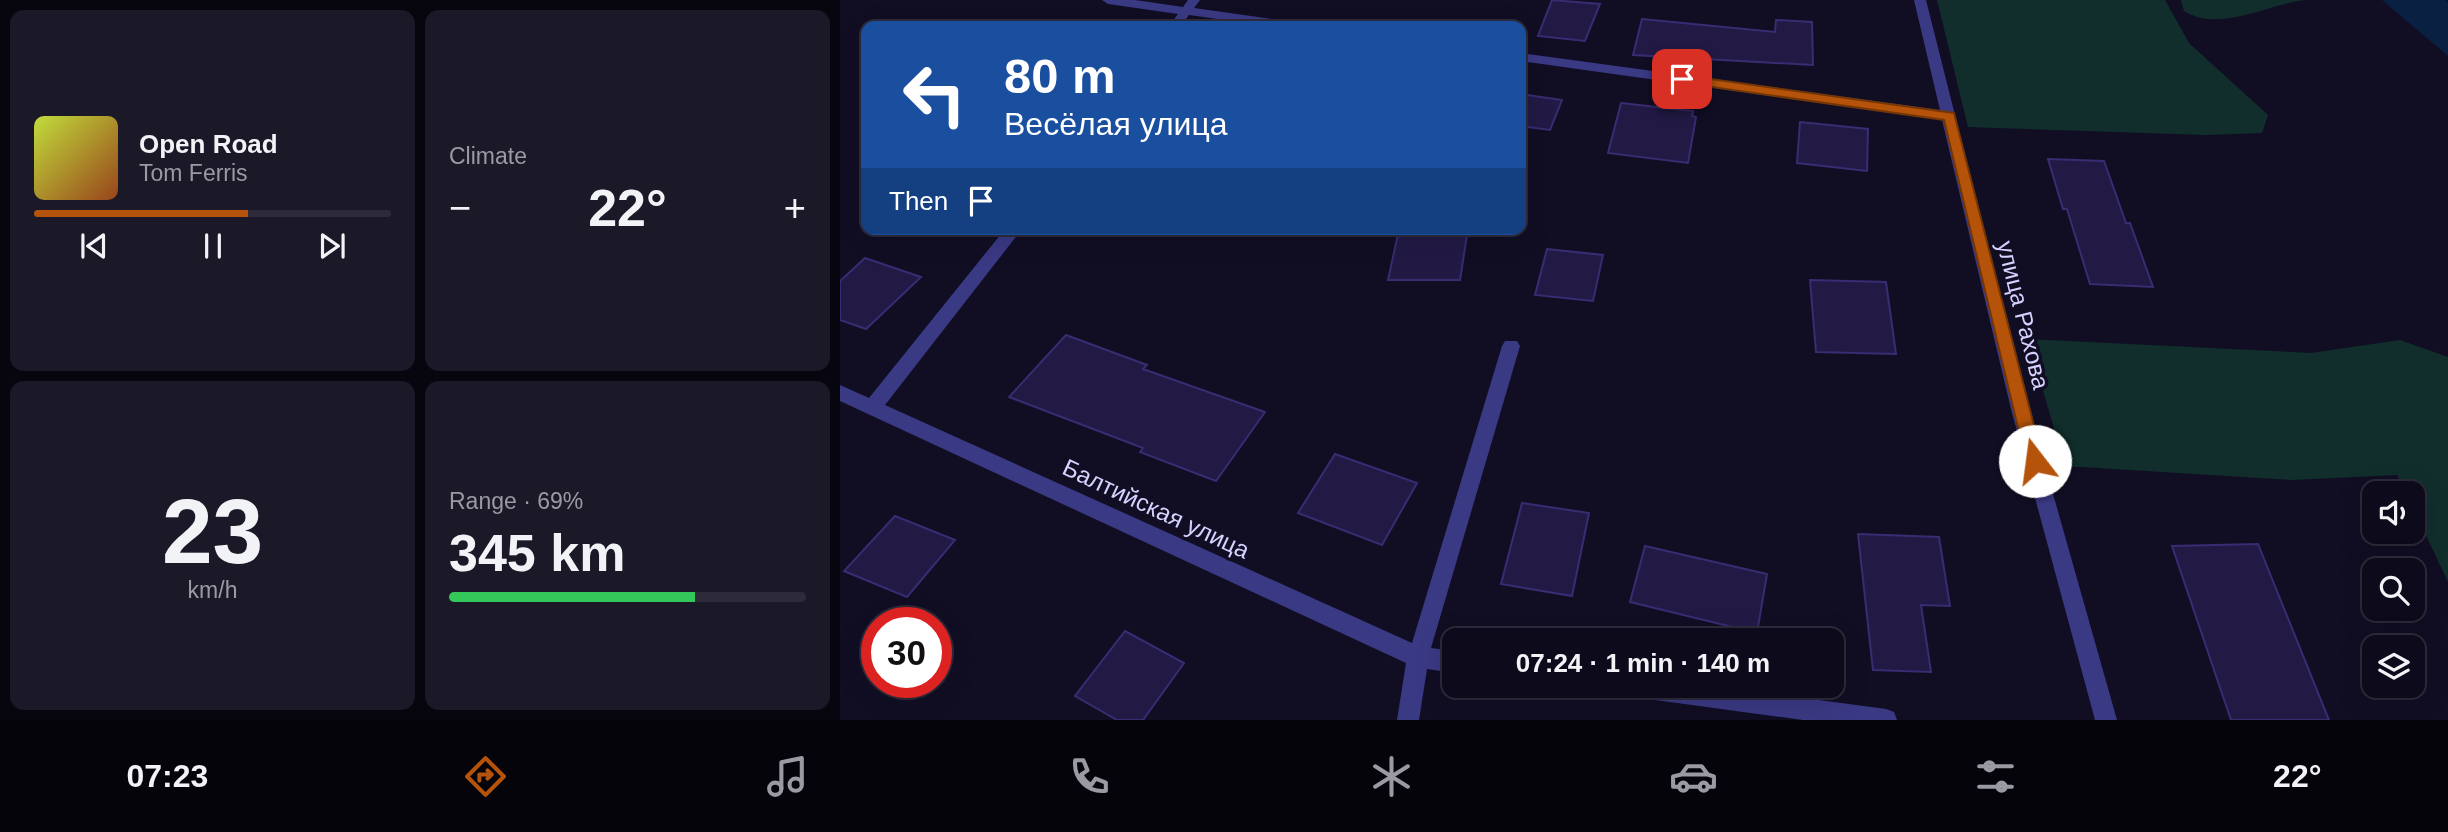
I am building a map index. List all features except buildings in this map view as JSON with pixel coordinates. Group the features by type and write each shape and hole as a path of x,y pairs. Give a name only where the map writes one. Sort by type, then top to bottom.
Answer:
{"street":[{"path":"1108,0 1190,6 1268,21"},
{"name":"улица Рахова","path":"1920,0 2020,409 2106,720"},
{"path":"1179,21 1190,6"},
{"path":"1526,58 1949,116"},
{"path":"872,408 1009,235"},
{"path":"1408,720 1418,657 1511,346"},
{"name":"Балтийская улица","path":"840,393 1418,657 1442,660"},
{"path":"1722,698 1886,720"}],"green space":[{"path":"1937,0 2165,0 2189,43 2268,115 2262,133 2207,135 1968,127"},
{"path":"2181,0 2305,0 2243,16 2212,19 2184,11"},
{"path":"2028,339 2311,353 2400,340 2448,357 2448,582 2425,533 2425,481 2400,481 2397,475 2291,480 2065,466"}],"water":[{"path":"2382,0 2448,2 2448,56"}],"route":[{"path":"1682,79 1949,116 2035,461"}]}
